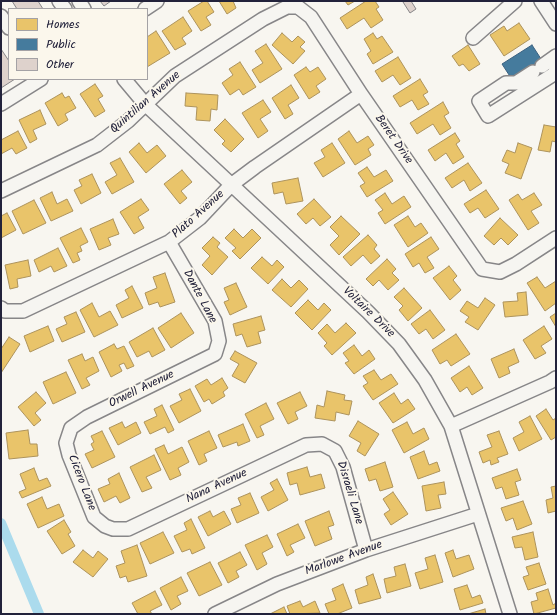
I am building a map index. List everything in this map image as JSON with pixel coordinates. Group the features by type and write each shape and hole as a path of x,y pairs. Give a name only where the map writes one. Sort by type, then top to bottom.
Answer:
{"street":[{"path":"473,38 515,1"},
{"path":"545,3 556,24"},
{"name":"Beret Drive","path":"287,7 298,6 311,17 361,94 482,269 500,272 516,264 556,238"},
{"name":"Quintilian Avenue","path":"1,191 97,145 128,121 175,76 263,19 287,7"},
{"path":"1,16 8,26"},
{"path":"556,56 516,83 506,83 478,101 488,116 554,74 556,70"},
{"path":"1,104 39,80"},
{"name":"Voltaire Drive","path":"125,80 145,104 368,312 399,344 425,380 451,426 510,614"},
{"name":"Plato Avenue","path":"1,308 5,311 23,311 169,242 200,218 231,185 361,94"},
{"name":"Dante Lane","path":"169,242 215,321 219,341 215,354"},
{"name":"Orwell Avenue","path":"71,428 87,417 215,354"},
{"path":"451,426 556,378"},
{"name":"Cicero Lane","path":"71,428 66,442 69,455 94,517 105,526 113,529"},
{"name":"Nana Avenue","path":"113,529 128,529 306,445 322,444"},
{"name":"Disraeli Lane","path":"322,444 335,451 342,467 366,550"},
{"name":"Marlowe Avenue","path":"215,614 277,584 366,550 478,514"}],"building: Homes":[{"path":"204,1 207,1 214,12 206,17 211,25 201,31 188,11"},
{"path":"219,1 233,1 236,8 227,14"},
{"path":"345,1 355,1 348,5"},
{"path":"366,1 375,1 379,7 376,9 383,20 371,28 364,18 347,29 340,18"},
{"path":"183,17 192,31 182,38 186,44 175,50 162,31"},
{"path":"519,23 530,39 504,56 490,35 504,26 507,31"},
{"path":"156,31 170,53 148,66 148,36"},
{"path":"282,33 292,42 298,36 305,42 300,47 305,51 293,64 272,45"},
{"path":"373,33 377,39 382,36 393,52 373,64 367,54 371,51 364,39"},
{"path":"266,44 282,69 260,83 252,70 263,63 255,51"},
{"path":"468,45 480,64 469,71 463,64 459,66 452,56"},
{"path":"398,57 411,78 400,85 393,75 382,82 375,71"},
{"path":"240,62 256,87 243,95 239,89 230,95 222,83 233,75 229,69"},
{"path":"306,67 310,72 318,67 326,79 316,86 320,92 309,99 294,75"},
{"path":"420,79 428,92 423,95 429,104 418,110 412,100 400,107 393,96"},
{"path":"95,84 103,96 98,99 105,111 95,117 80,94"},
{"path":"291,85 299,98 288,105 293,114 285,119 272,98"},
{"path":"62,93 65,98 69,96 76,108 65,114 68,120 58,126 45,103"},
{"path":"186,93 218,95 217,110 211,109 210,121 196,120 197,107 185,106"},
{"path":"263,100 271,112 260,119 268,131 258,138 242,113"},
{"path":"443,102 449,113 444,116 451,128 440,135 433,124 417,134 410,123"},
{"path":"40,110 46,124 33,130 37,139 30,143 19,120"},
{"path":"225,119 244,139 231,152 222,144 225,141 214,130"},
{"path":"544,125 556,127 556,142 552,141 550,152 538,150"},
{"path":"18,131 27,148 16,154 12,148 1,154 1,140"},
{"path":"349,131 357,143 368,136 374,145 368,149 371,155 355,165 338,139"},
{"path":"455,133 460,141 456,144 464,157 453,164 446,153 435,161 428,150"},
{"path":"139,143 147,153 157,145 166,156 146,173 129,152"},
{"path":"332,143 345,163 323,177 314,163 325,157 321,150"},
{"path":"518,143 532,148 521,179 505,173 509,164 502,161 507,150 515,153"},
{"path":"120,158 134,182 112,194 105,182 117,175 110,163"},
{"path":"468,163 482,183 470,191 464,180 452,188 445,178"},
{"path":"367,167 374,177 386,170 393,181 367,197 360,186 365,183 358,173"},
{"path":"182,170 192,182 181,191 187,198 180,204 164,184"},
{"path":"92,174 101,193 81,204 74,190 82,186 79,180"},
{"path":"298,178 303,201 286,204 283,192 274,194 272,183"},
{"path":"486,190 499,209 485,218 478,208 470,213 464,204"},
{"path":"52,192 57,204 67,199 73,211 51,221 40,198"},
{"path":"385,193 392,204 404,196 411,207 385,224 378,213 383,210 375,200"},
{"path":"534,193 542,205 531,211 539,223 528,230 509,200 518,194 522,200"},
{"path":"141,199 149,210 138,217 144,228 134,234 120,212"},
{"path":"314,199 331,217 320,226 313,218 306,224 297,214"},
{"path":"34,200 46,223 23,234 12,211"},
{"path":"7,213 16,230 1,238 1,216"},
{"path":"341,216 360,234 339,255 330,245 339,236 330,227"},
{"path":"408,216 415,227 421,223 428,233 408,247 394,225"},
{"path":"500,218 518,235 508,245 501,238 494,245 484,236"},
{"path":"113,219 119,234 108,238 111,245 99,250 90,229"},
{"path":"81,228 88,242 80,246 82,251 77,253 80,260 73,263 60,238"},
{"path":"234,229 243,238 252,229 261,238 240,259 232,251 236,248 225,238"},
{"path":"368,235 377,245 374,249 380,256 371,264 363,255 351,266 343,257"},
{"path":"213,237 220,243 217,247 228,257 212,275 202,265 210,256 202,248"},
{"path":"431,237 439,249 427,257 434,268 425,273 419,263 413,267 405,254"},
{"path":"58,248 67,266 54,272 51,266 39,272 34,260"},
{"path":"262,257 272,266 277,260 284,267 268,284 251,268"},
{"path":"387,259 396,269 392,273 399,280 388,290 379,280 373,286 366,279"},
{"path":"28,260 31,276 17,279 18,287 10,289 5,265"},
{"path":"449,266 457,276 453,280 461,290 450,300 433,278"},
{"path":"165,273 175,302 160,307 158,302 149,305 145,293 157,288 153,277"},
{"path":"537,277 545,288 556,281 556,303 545,311 527,283"},
{"path":"282,279 291,288 299,280 308,289 291,307 272,290"},
{"path":"236,283 247,307 230,315 224,302 229,300 224,288"},
{"path":"132,286 143,308 122,318 116,305 129,298 125,290"},
{"path":"404,288 422,308 408,321 399,310 403,306 394,297"},
{"path":"526,292 528,315 505,317 503,302 518,301 517,293"},
{"path":"485,298 495,305 478,330 465,322 469,317 460,311 467,301 478,308"},
{"path":"308,300 318,310 324,303 331,310 312,330 295,313"},
{"path":"92,303 99,317 110,311 118,325 94,337 80,310"},
{"path":"430,310 445,330 433,339 426,329 419,334 411,324"},
{"path":"76,312 85,332 62,342 56,329 67,324 64,317"},
{"path":"181,313 194,333 171,348 158,328"},
{"path":"556,313 556,327 550,317"},
{"path":"261,316 265,330 258,332 261,343 247,347 242,334 236,336 233,324"},
{"path":"346,323 356,333 332,355 324,346 327,343 318,333 327,324 335,333"},
{"path":"48,326 54,341 30,352 24,336"},
{"path":"544,326 552,339 541,346 546,353 535,359 523,340"},
{"path":"153,328 165,350 152,357 149,351 137,357 129,342"},
{"path":"456,334 470,354 451,366 447,360 440,364 432,350"},
{"path":"9,337 20,344 1,373 1,349"},
{"path":"114,344 117,349 124,346 134,366 127,369 124,363 119,365 122,371 111,377 99,352"},
{"path":"354,345 362,356 369,350 375,359 354,374 345,363 349,361 343,353"},
{"path":"514,349 519,362 508,367 510,373 499,378 491,359"},
{"path":"235,351 257,363 245,383 232,376 239,364 230,359"},
{"path":"82,354 85,361 93,357 99,371 86,378 90,385 82,389 68,360"},
{"path":"469,366 483,388 472,395 467,387 460,392 451,378"},
{"path":"374,370 381,380 391,374 398,384 373,400 363,386 368,383 363,376"},
{"path":"66,372 76,393 53,404 43,382"},
{"path":"222,378 228,388 223,392 225,396 212,404 209,399 204,402 195,386 207,379 211,385"},
{"path":"190,389 201,411 179,423 170,406 182,400 179,394"},
{"path":"327,391 345,395 344,400 352,401 349,415 336,412 335,421 315,418 317,405 324,407"},
{"path":"36,392 46,403 35,413 41,420 34,426 18,407"},
{"path":"300,392 307,406 295,412 298,419 288,424 277,403"},
{"path":"394,393 401,404 408,399 415,409 393,423 379,403"},
{"path":"266,403 274,419 260,426 264,435 257,438 245,414"},
{"path":"162,405 174,430 168,433 165,427 150,434 144,422 157,416 154,409"},
{"path":"546,409 553,420 556,418 556,437 551,440 536,416"},
{"path":"530,416 542,439 519,451 513,438 524,432 519,422"},
{"path":"358,421 379,434 365,456 357,451 361,443 349,436"},
{"path":"122,422 125,428 136,422 141,433 118,445 109,428"},
{"path":"407,422 413,434 424,428 429,439 404,453 392,430"},
{"path":"243,424 250,441 238,446 237,442 223,447 218,435"},
{"path":"28,430 30,444 37,444 38,456 9,459 6,433"},
{"path":"102,431 115,457 92,468 85,454 94,450 91,444 94,442 91,436"},
{"path":"209,431 217,448 204,454 207,461 199,465 188,441"},
{"path":"499,431 508,454 497,458 499,462 491,465 490,460 483,463 479,452 492,447 487,435"},
{"path":"164,445 168,454 182,447 189,462 178,468 181,475 170,480 155,449"},
{"path":"424,451 429,465 437,462 440,471 418,479 410,457"},
{"path":"154,455 161,470 146,477 152,488 142,492 130,467"},
{"path":"385,462 393,487 380,491 376,479 369,481 365,469"},
{"path":"307,467 310,477 321,474 325,488 300,495 297,483 290,485 287,473"},
{"path":"34,468 39,481 47,478 51,486 22,498 19,492 26,489 20,474"},
{"path":"517,469 521,480 515,482 519,495 506,499 502,487 496,489 492,478"},
{"path":"119,473 130,498 120,503 116,496 104,502 98,489 110,484 108,479"},
{"path":"277,479 288,500 268,511 261,497 274,490 270,483"},
{"path":"444,482 446,494 438,495 441,508 426,511 422,486"},
{"path":"556,486 556,511 548,513 546,500 553,498 551,487"},
{"path":"393,492 408,514 391,525 384,514 390,510 383,499"},
{"path":"250,493 259,513 237,523 231,509 241,505 238,498"},
{"path":"42,497 47,509 59,504 64,516 38,528 27,504"},
{"path":"523,501 532,524 517,530 513,518 506,521 501,508"},
{"path":"210,511 213,517 224,511 231,524 208,536 198,517"},
{"path":"329,511 334,525 328,527 332,539 315,546 305,521"},
{"path":"191,519 205,548 192,554 190,549 182,552 174,536 187,530 184,523"},
{"path":"64,520 71,532 68,534 75,546 62,554 47,531"},
{"path":"298,524 305,538 290,545 294,552 287,556 277,534"},
{"path":"163,532 174,553 150,564 140,543"},
{"path":"533,532 538,557 525,560 522,547 515,548 512,537"},
{"path":"267,535 273,547 262,553 267,564 257,570 245,545"},
{"path":"137,545 147,576 128,582 126,576 120,578 116,566 125,563 121,551"},
{"path":"83,550 93,558 98,551 108,559 93,577 73,562"},
{"path":"453,550 456,559 469,555 474,569 453,577 445,553"},
{"path":"240,552 247,565 236,571 239,577 228,583 218,563"},
{"path":"435,555 443,582 420,589 415,573 428,569 425,558"},
{"path":"210,562 222,585 199,596 187,573"},
{"path":"539,563 546,584 528,590 523,577 529,575 526,567"},
{"path":"405,564 411,586 387,593 384,579 396,576 394,567"},
{"path":"373,574 381,598 359,604 355,590 368,585 366,577"},
{"path":"181,577 188,591 177,596 181,604 171,610 160,588"},
{"path":"343,584 352,608 337,614 329,614 325,604 336,600 332,589"},
{"path":"467,585 472,598 480,595 483,603 460,610 454,589"},
{"path":"548,589 553,605 556,603 556,608 534,614 531,602 538,600 536,593"},
{"path":"155,591 162,605 150,611 152,614 138,614 132,603"},
{"path":"300,601 303,607 315,601 320,613 290,614 287,606"},
{"path":"284,607 287,614 270,614"},
{"path":"485,609 486,614 468,614"}],"building: Public":[{"path":"532,45 543,62 513,81 502,64"}],"building: Other":[{"path":"12,1 38,1 42,8 16,8"},
{"path":"100,1 111,1 104,6"},
{"path":"411,1 416,9 410,13 403,2"},
{"path":"1,49 8,60 8,80 13,80 1,88"}],"waterway":[{"path":"1,523 39,614"}]}
